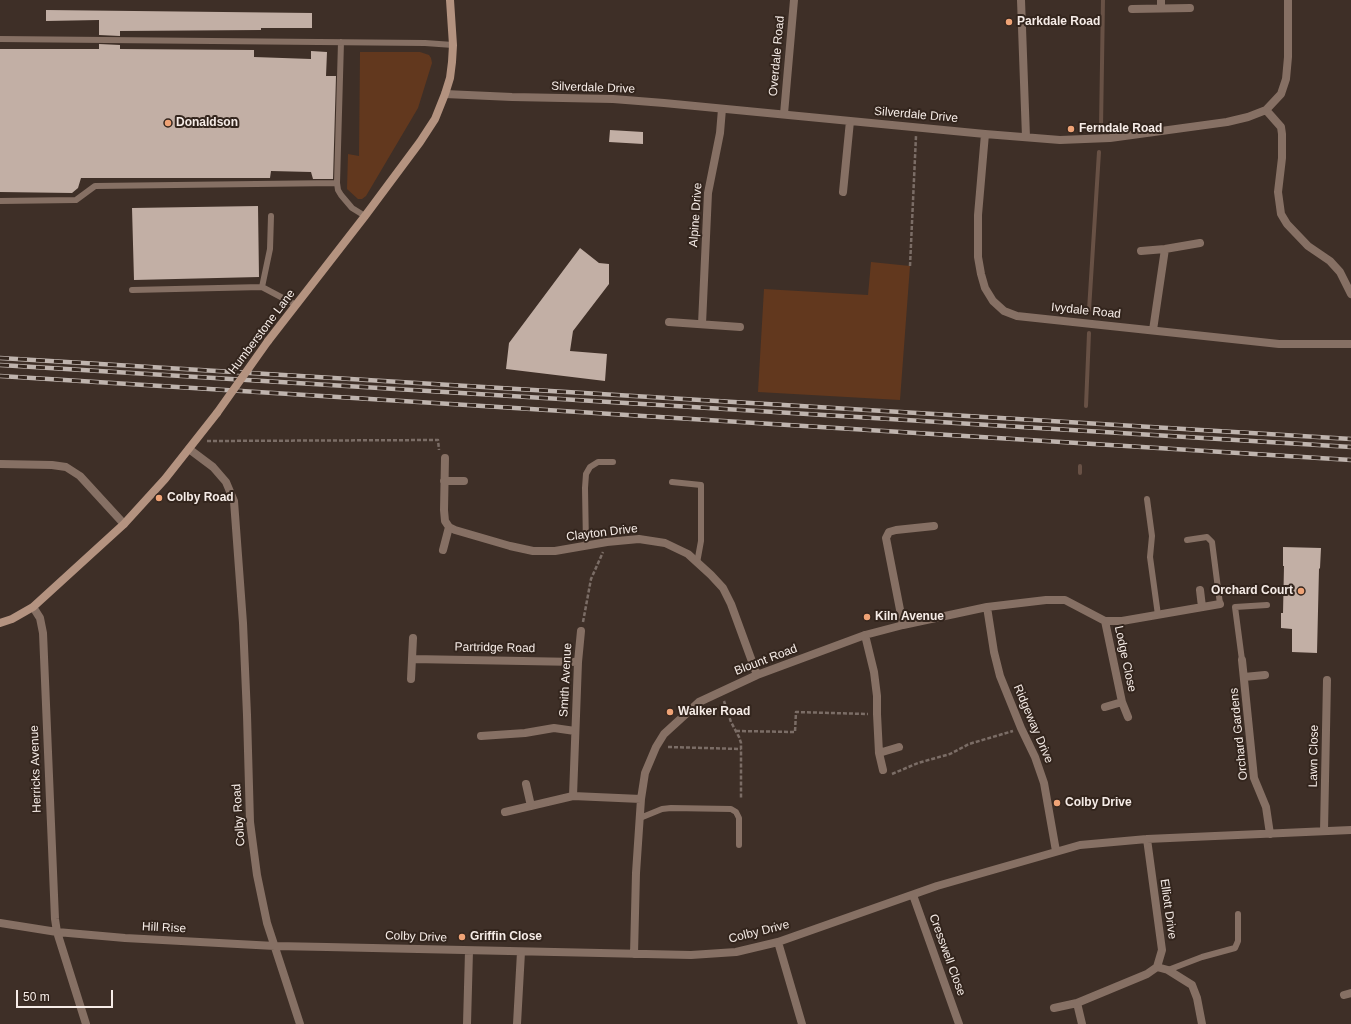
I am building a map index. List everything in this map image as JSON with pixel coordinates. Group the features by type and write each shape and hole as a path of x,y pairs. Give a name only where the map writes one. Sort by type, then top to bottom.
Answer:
{"street":[{"name":"Humberstone Lane","path":"0,623 12,619 33,607 124,524 165,479 196,441 268,341 365,216 424,136 435,119 450,78 453,45 450,0"},
{"name":"Overdale Road","path":"784,114 794,0"},
{"path":"1020,0 1026,137"},
{"name":"Silverdale Drive","path":"445,94 496,97 613,99 1060,140 1110,138 1227,122 1248,117 1266,110 1281,94 1286,79 1288,57 1288,0"},
{"path":"1132,9 1161,4 1190,8"},
{"name":"Alpine Drive","path":"702,324 708,193 720,133 722,109"},
{"path":"1266,110 1281,127 1282,158 1278,192 1281,214 1291,229 1308,246 1330,261 1340,272 1351,294"},
{"path":"843,192 850,121"},
{"name":"Ivydale Road","path":"985,134 978,215 978,257 985,288 993,301 1004,311 1017,316 1279,344 1351,344"},
{"path":"1141,251 1165,249 1200,242"},
{"path":"1153,330 1165,249"},
{"path":"669,322 740,326"},
{"name":"Colby Road","path":"189,450 213,467 222,477 226,482 234,501 247,708 250,822 257,876 267,923 300,1024"},
{"path":"443,550 449,527 445,521 444,510 445,458"},
{"path":"0,464 52,465 66,467 80,476 124,524"},
{"path":"444,481 464,481"},
{"path":"903,625 886,538 889,532 896,530 934,526"},
{"name":"Clayton Drive","path":"449,527 510,546 533,551 555,551 607,542 639,539 665,543 688,554 723,588 731,604 757,675"},
{"path":"1200,590 1202,607"},
{"name":"Blount Road","path":"634,954 636,873 641,799 645,774 656,747 664,734 700,702 720,691 757,675 865,635 903,625 987,607 1046,600 1065,600 1105,622"},
{"path":"1105,622 1122,621 1220,604"},
{"name":"Herricks Avenue","path":"33,607 40,618 43,633 55,919 86,1024"},
{"name":"Ridgeway Drive","path":"987,607 994,652 1000,676 1021,728 1035,757 1044,783 1056,851"},
{"name":"Lodge Close","path":"1105,622 1122,702 1128,717"},
{"name":"Smith Avenue","path":"573,796 578,662 581,631"},
{"path":"865,635 874,672 877,696 879,753 883,770"},
{"path":"411,679 413,638"},
{"name":"Partridge Road","path":"412,659 578,662"},
{"name":"Orchard Gardens","path":"1242,660 1254,778 1266,807 1270,834"},
{"name":"Orchard Gardens","path":"1244,677 1265,675"},
{"name":"Lawn Close","path":"1324,831 1327,680"},
{"name":"Lodge Close","path":"1106,707 1122,702"},
{"name":"Smith Avenue","path":"481,736 525,733 554,728 575,732"},
{"path":"879,753 899,747"},
{"path":"526,784 531,806"},
{"path":"505,812 573,796 641,799"},
{"name":"Colby Drive","path":"327,947 692,956 736,952 778,942 913,895 1080,845 1147,839 1351,830"},
{"name":"Elliott Drive","path":"1147,839 1162,950 1157,967"},
{"name":"Cresswell Close","path":"913,895 959,1024"},
{"name":"Hill Rise","path":"0,923 58,932 125,938 275,946 327,947"},
{"path":"778,942 802,1024"},
{"path":"467,1024 469,951"},
{"path":"517,1024 521,952"},
{"path":"1054,1008 1077,1003 1147,974 1157,967 1168,970 1192,985 1197,998 1202,1024"},
{"path":"1077,1003 1082,1024"}],"lane":[{"path":"0,39 425,43 453,45"},
{"path":"341,42 337,183 338,190 352,208 365,216"},
{"path":"0,201 76,200 95,186 337,183"},
{"path":"262,287 270,249 271,216"},
{"path":"132,290 262,287 296,305"},
{"path":"586,546 586,474 590,467 598,462 613,462"},
{"path":"672,482 701,485 701,542 697,562"},
{"path":"1147,499 1152,536 1150,557 1158,615"},
{"path":"1187,540 1207,537 1212,542 1220,604"},
{"path":"1242,660 1235,607 1267,605"},
{"path":"640,818 662,809 671,808 732,809 736,812 739,818 738,845"},
{"path":"1168,970 1202,957 1235,948 1238,941 1238,914"}],"path":[{"path":"910,266 917,127"},
{"path":"196,441 438,440 440,457 445,458"},
{"path":"581,631 591,579 607,542"},
{"path":"720,691 731,722 739,737 741,749 741,799"},
{"path":"736,731 795,732 796,712 877,714"},
{"path":"883,770 891,775 918,763 950,754 970,744 1021,728"},
{"path":"656,747 741,749"}],"shaded area":[{"path":"360,52 420,52 429,55 432,63 418,108 366,196 362,199 358,199 347,189 348,154 359,156"},
{"path":"871,262 910,266 900,400 758,392 764,289 868,295"}],"building":[{"path":"46,10 312,13 312,28 261,28 261,30 120,31 120,36 99,35 99,20 46,21"},
{"name":"Donaldson","path":"99,44 120,45 120,49 254,50 254,57 311,59 311,51 327,52 326,76 336,76 333,179 313,179 311,172 271,171 270,178 81,178 78,188 72,193 0,192 0,49 99,49"},
{"path":"610,130 643,132 643,144 609,142"},
{"path":"258,206 259,277 134,280 132,208"},
{"path":"580,248 599,263 609,264 609,284 573,331 570,351 607,354 605,381 506,369 509,343"},
{"name":"Orchard Court","path":"1283,547 1321,548 1317,653 1292,652 1292,629 1281,628 1281,613 1283,613"}],"waterway":[{"path":"1101,127 1103,0"},
{"path":"1089,310 1099,152"},
{"path":"1086,406 1089,333"},
{"path":"1080,466 1080,473"}],"railway":[{"path":"0,358 1351,439"},
{"path":"0,365 1351,447"},
{"path":"0,376 1351,460"}],"place":[{"name":"Parkdale Road","path":"1009,22"},
{"name":"Donaldson","path":"168,123"},
{"name":"Ferndale Road","path":"1071,129"},
{"name":"Colby Road","path":"159,498"},
{"name":"Orchard Court","path":"1301,591"},
{"name":"Kiln Avenue","path":"867,617"},
{"name":"Walker Road","path":"670,712"},
{"name":"Colby Drive","path":"1057,803"},
{"name":"Griffin Close","path":"462,937"}]}
